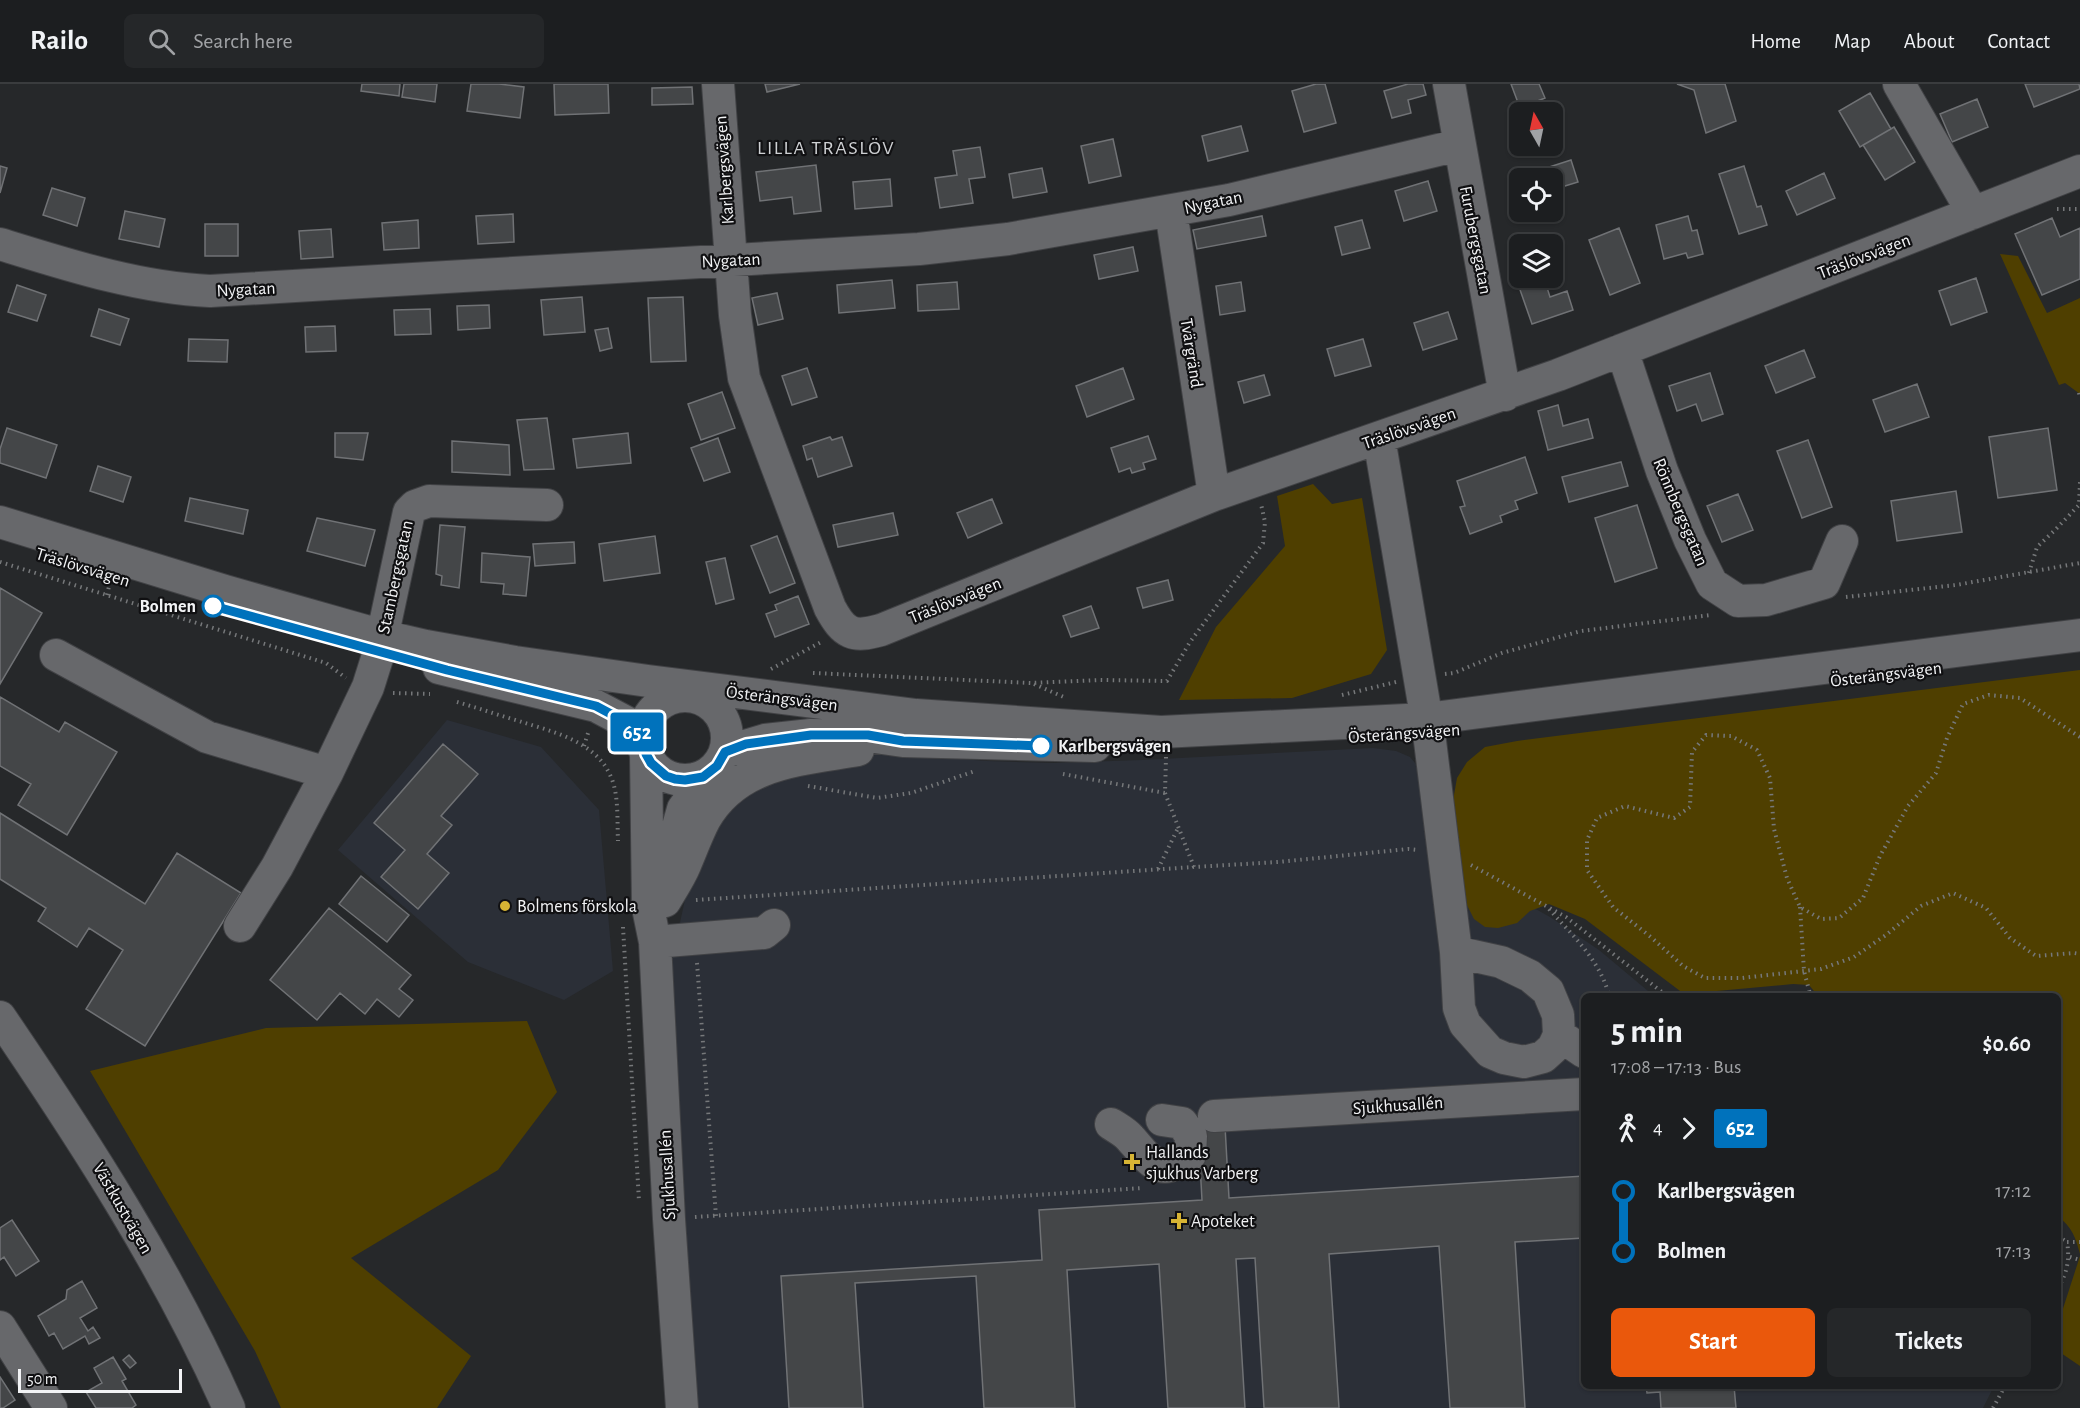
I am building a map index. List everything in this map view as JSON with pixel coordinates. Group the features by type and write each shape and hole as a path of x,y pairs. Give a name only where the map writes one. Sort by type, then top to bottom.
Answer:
{"street":[{"name":"Karlbergsvägen","path":"718,84 730,259 744,378 831,608 839,625 846,629"},
{"name":"Furubergsgatan","path":"1449,84 1505,395"},
{"path":"1899,84 1973,213"},
{"name":"Nygatan","path":"0,244 141,282 180,290 210,291 919,249 1008,239 1229,200 1459,145"},
{"name":"Träslövsvägen","path":"846,629 865,635 881,630 1214,495 1505,395 2080,171"},
{"name":"Tvärgränd","path":"1171,211 1214,495"},
{"name":"Rönnbergsgatan","path":"1622,350 1662,471 1690,540 1712,584 1738,601 1766,600 1824,583 1842,541"},
{"path":"1379,438 1427,726 1456,952 1459,1008 1465,1024 1490,1052 1514,1060 1524,1062 1533,1060 1542,1057 1553,1048 1571,1044 1548,991 1530,976 1501,962 1456,952"},
{"name":"Stambergsgatan","path":"240,926 277,867 327,773 368,687 381,644 409,512 415,506 429,501 547,506"},
{"name":"Träslövsvägen","path":"0,522 381,644 447,670 596,706 626,722 645,747"},
{"name":"Träslövsvägen","path":"0,542 249,616 381,644 426,646 591,673"},
{"name":"Österängsvägen","path":"1427,726 2080,635"},
{"name":"Österängsvägen","path":"648,681 694,699 761,714 854,719 909,728 1161,732 1427,726 2080,649"},
{"path":"56,655 207,737 327,773"},
{"path":"447,670 469,686 590,727 615,740 631,759 646,800"},
{"name":"Österängsvägen","path":"591,673 648,681 909,728"},
{"path":"694,699 715,708 725,724 728,742 718,762 683,810 668,864 665,901 655,942 648,908 645,724 653,711 666,701 694,699"},
{"path":"665,901 685,866 697,834 707,816 721,797 737,784 754,773 774,765 909,728"},
{"name":"Österängsvägen","path":"718,762 765,740 811,735 868,735 909,728"},
{"path":"645,747 657,770 675,779 695,780 718,762"},
{"path":"655,942 764,933 774,925"},
{"name":"Sjukhusallén","path":"655,942 669,1219 682,1408"},
{"name":"Västkustvägen","path":"0,1017 77,1131 130,1219 230,1408"},
{"name":"Sjukhusallén","path":"1214,1116 1581,1095"},
{"path":"1111,1124 1128,1136 1146,1158 1158,1166 1177,1166 1190,1155 1191,1136 1182,1123 1162,1120"},
{"path":"0,1327 51,1408"}],"path":[{"path":"2079,393 2080,399"},
{"path":"812,673 1031,683 1100,680 1167,681 1190,642 1263,543 1265,522 1257,480"},
{"path":"2030,573 2037,547 2079,505 2080,482"},
{"path":"0,562 106,595"},
{"path":"1840,598 1956,585 2080,563"},
{"path":"1333,697 1385,684 1454,673 1502,653 1581,631 1714,614"},
{"path":"779,671 768,671 846,629"},
{"path":"1031,683 1075,702"},
{"path":"1800,907 1821,919 1839,918 1863,898 1880,856 1908,806 1936,773 1947,738 1963,704 1989,695 2020,698 2080,737"},
{"path":"1810,993 1804,971 1800,907 1787,878 1774,830 1770,778 1757,750 1731,736 1706,735 1692,752 1690,807 1674,818 1625,806 1597,818 1587,840 1587,870 1613,907 1683,966 1705,978 1742,978 1804,971 1821,969 1854,957 1922,906 1953,892 1986,908 2010,938 2036,956 2080,954"},
{"path":"584,746 600,759 612,778 619,845"},
{"path":"1167,757 1165,793 1194,867"},
{"path":"803,785 877,798 911,793 977,770"},
{"path":"1052,772 1165,793"},
{"path":"1158,870 1178,827"},
{"path":"716,1216 695,938 695,900 1278,862 1408,849 1457,858 1566,917 1662,993"},
{"path":"1546,906 1582,946 1601,972 1608,993"},
{"path":"622,918 640,1209"},
{"path":"669,1219 1144,1188"},
{"path":"2061,1238 2067,1242 2080,1242"},
{"path":"2061,1282 2070,1257 2067,1242"},
{"path":"2070,1257 2080,1260"},
{"path":"1993,1408 2003,1389"}],"shaded area":[{"path":"2000,254 2018,256 2047,313 2080,298 2080,394 2065,383 2059,385"},
{"path":"1313,484 1332,504 1362,498 1387,650 1371,674 1292,698 1179,700 1216,627 1285,546 1277,496"},
{"path":"2080,670 2080,1254 2075,1238 2061,1219 2061,993 1816,993 1809,985 1793,984 1683,993 1585,919 1549,904 1530,911 1517,923 1498,928 1485,927 1474,919 1467,905 1454,817 1454,795 1457,778 1467,762 1485,747 1517,741"},
{"name":"Bolmens förskola","path":"447,720 541,747 599,810 613,971 564,1000 468,962 338,850"},
{"name":"Hallands sjukhus Varberg","path":"1373,748 1396,751 1410,757 1420,769 1460,867 1550,917 1599,950 1650,993 1581,993 1581,1389 1992,1389 1983,1408 694,1408 672,959 688,886 715,818 769,774 886,753 987,761 1053,763"},
{"path":"527,1021 557,1092 498,1170 351,1258 471,1356 437,1408 281,1408 255,1351 90,1071 266,1028"},
{"path":"2080,1256 2080,1366 2061,1353 2061,1315"}],"building":[{"path":"362,84 400,84 399,96 361,91"},
{"path":"404,84 437,84 435,102 402,97"},
{"path":"471,84 524,87 520,118 467,111"},
{"path":"554,84 608,84 609,113 555,115"},
{"path":"765,84 800,84 767,92"},
{"path":"1316,84 1325,84 1336,123 1304,132 1292,91"},
{"path":"1408,84 1423,84 1426,95 1408,100 1411,113 1392,118 1384,91"},
{"path":"1511,84 1539,84 1545,98 1535,102 1518,102"},
{"path":"1677,84 1725,84 1736,121 1706,133 1694,90"},
{"path":"2025,84 2079,84 2080,89 2034,107"},
{"path":"692,87 693,104 652,105 652,88"},
{"path":"1870,93 1891,129 1860,147 1839,111"},
{"path":"1977,99 1988,127 1952,142 1940,114"},
{"path":"1241,126 1248,151 1208,161 1202,136"},
{"path":"1894,127 1915,162 1885,180 1863,145"},
{"path":"1113,139 1121,176 1089,183 1081,146"},
{"path":"980,147 985,177 969,179 973,203 940,208 935,178 957,175 953,151"},
{"path":"1571,160 1578,182 1563,187 1563,168 1546,168"},
{"path":"816,165 821,211 794,214 792,197 760,201 756,172"},
{"path":"0,166 7,168 0,193"},
{"path":"1744,166 1757,207 1761,206 1767,225 1739,234 1719,174"},
{"path":"1042,168 1047,192 1013,198 1009,174"},
{"path":"1824,173 1835,198 1797,215 1786,191"},
{"path":"890,179 892,206 855,209 853,182"},
{"path":"1428,181 1437,211 1404,221 1395,191"},
{"path":"52,188 85,198 77,226 43,215"},
{"path":"125,211 165,219 159,247 119,239"},
{"path":"513,214 514,242 478,244 476,216"},
{"path":"1262,216 1266,236 1197,249 1193,230"},
{"path":"1688,216 1692,231 1697,230 1703,254 1688,258 1686,253 1664,259 1656,225"},
{"path":"2052,218 2060,237 2080,228 2080,279 2042,295 2015,234"},
{"path":"418,220 419,248 384,250 382,223"},
{"path":"1362,220 1370,248 1342,255 1335,227"},
{"path":"205,224 238,224 238,256 205,256"},
{"path":"1619,228 1640,283 1610,295 1589,240"},
{"path":"331,229 333,257 301,259 299,231"},
{"path":"1133,247 1138,271 1099,279 1094,255"},
{"path":"1976,278 1987,312 1951,325 1939,291"},
{"path":"892,280 895,308 839,313 837,285"},
{"path":"957,282 959,309 918,311 917,285"},
{"path":"1241,282 1245,311 1220,315 1216,286"},
{"path":"17,285 46,295 37,321 8,312"},
{"path":"1519,288 1547,288 1550,297 1567,291 1573,310 1532,324"},
{"path":"777,293 783,319 758,325 752,298"},
{"path":"582,297 585,332 544,335 541,300"},
{"path":"683,297 686,361 651,362 648,298"},
{"path":"489,305 490,328 458,330 457,306"},
{"path":"99,309 129,319 120,345 91,336"},
{"path":"430,309 431,334 395,335 394,310"},
{"path":"1448,312 1457,339 1423,350 1414,323"},
{"path":"335,326 336,351 306,352 305,327"},
{"path":"608,328 612,348 600,351 595,330"},
{"path":"189,339 228,340 227,362 188,361"},
{"path":"1363,339 1371,366 1335,376 1327,349"},
{"path":"1804,350 1815,377 1776,393 1765,366"},
{"path":"807,368 817,397 792,405 782,376"},
{"path":"1123,368 1134,399 1087,417 1076,386"},
{"path":"1710,373 1723,414 1702,421 1696,404 1677,411 1669,386"},
{"path":"1264,375 1270,395 1244,403 1238,382"},
{"path":"1917,384 1929,417 1885,432 1873,400"},
{"path":"722,392 735,428 701,440 688,404"},
{"path":"1558,405 1563,426 1588,419 1593,438 1548,450 1538,411"},
{"path":"547,418 554,469 524,470 517,420"},
{"path":"7,428 57,445 46,478 0,463 0,449"},
{"path":"2048,428 2057,490 1998,498 1989,437"},
{"path":"335,433 368,433 363,460 335,457"},
{"path":"628,433 631,463 577,468 573,439"},
{"path":"1148,436 1156,459 1143,463 1145,469 1132,473 1130,468 1119,472 1111,448"},
{"path":"830,437 832,440 842,437 852,466 818,477 812,458 807,460 803,446"},
{"path":"718,438 730,472 704,481 691,448"},
{"path":"1808,440 1832,507 1802,518 1777,451"},
{"path":"452,441 509,445 510,475 452,472"},
{"path":"1525,457 1537,493 1515,501 1518,509 1500,516 1502,522 1470,534 1460,507 1465,506 1457,481"},
{"path":"1621,462 1628,486 1569,502 1562,477"},
{"path":"98,466 131,477 123,502 90,491"},
{"path":"1956,491 1962,532 1897,541 1891,501"},
{"path":"1738,494 1753,530 1722,542 1707,506"},
{"path":"190,498 248,510 243,534 185,521"},
{"path":"992,499 1002,523 968,538 957,513"},
{"path":"1637,505 1657,568 1615,582 1595,518"},
{"path":"893,513 898,535 838,547 833,525"},
{"path":"317,518 375,530 365,566 307,551"},
{"path":"440,525 465,527 459,588 441,585 442,576 436,574"},
{"path":"655,536 660,573 604,581 599,544"},
{"path":"777,536 795,583 770,593 751,546"},
{"path":"574,542 575,563 535,566 533,544"},
{"path":"482,553 530,557 526,596 503,594 504,584 481,582"},
{"path":"725,558 734,599 716,604 706,562"},
{"path":"1168,580 1173,600 1143,608 1137,588"},
{"path":"0,588 42,613 0,684"},
{"path":"798,596 809,624 775,637 766,614 777,610 775,605"},
{"path":"1091,606 1099,628 1071,637 1063,616"},
{"path":"0,697 59,732 65,722 117,752 67,835 18,805 31,784 0,766"},
{"path":"443,744 478,774 441,816 452,825 427,854 449,873 418,909 381,877 405,850 374,823"},
{"path":"0,813 145,904 177,853 241,893 145,1046 86,1009 123,950 89,928 77,947 38,921 46,908 0,879"},
{"path":"361,876 409,915 387,942 339,904"},
{"path":"329,908 411,975 399,989 413,1000 399,1017 377,999 365,1014 340,993 317,1020 270,980"},
{"path":"1225,1126 1229,1198 1581,1176 1581,1238 1515,1242 1525,1408 1450,1408 1439,1246 1329,1254 1339,1408 1264,1408 1255,1258 1236,1259 1245,1408 1168,1408 1159,1264 1067,1270 1075,1408 984,1408 976,1276 855,1283 863,1408 789,1408 781,1276 1042,1260 1039,1210 1202,1200 1198,1128"},
{"path":"12,1220 39,1261 16,1276 4,1257 0,1260 0,1228"},
{"path":"82,1281 97,1308 80,1318 88,1331 93,1327 100,1338 89,1344 85,1336 63,1349 54,1333 49,1336 38,1316 66,1299 67,1290"},
{"path":"129,1355 136,1363 130,1368 123,1360"},
{"path":"113,1357 126,1379 122,1381 136,1405 132,1408 96,1408 86,1392 102,1383 94,1368"},
{"path":"0,1377 15,1400 3,1408 0,1408"},
{"path":"1646,1389 1734,1389 1736,1408 1661,1408 1660,1392 1647,1393"}],"bus line":[{"name":"652","path":"213,606 447,670 596,706 626,722 634,729 643,741 651,763 666,776 675,779 695,780 703,777 717,766 725,752 746,744 811,735 868,735 903,741 1041,746"}],"place":[{"name":"Bolmen","path":"213,606"},
{"name":"Karlbergsvägen","path":"1041,746"},
{"name":"Bolmens förskola","path":"505,906"},
{"name":"Hallands sjukhus Varberg","path":"1132,1162"},
{"name":"Apoteket","path":"1179,1221"}],"district":[{"name":"LILLA TRÄSLÖV","path":"826,147"}]}
